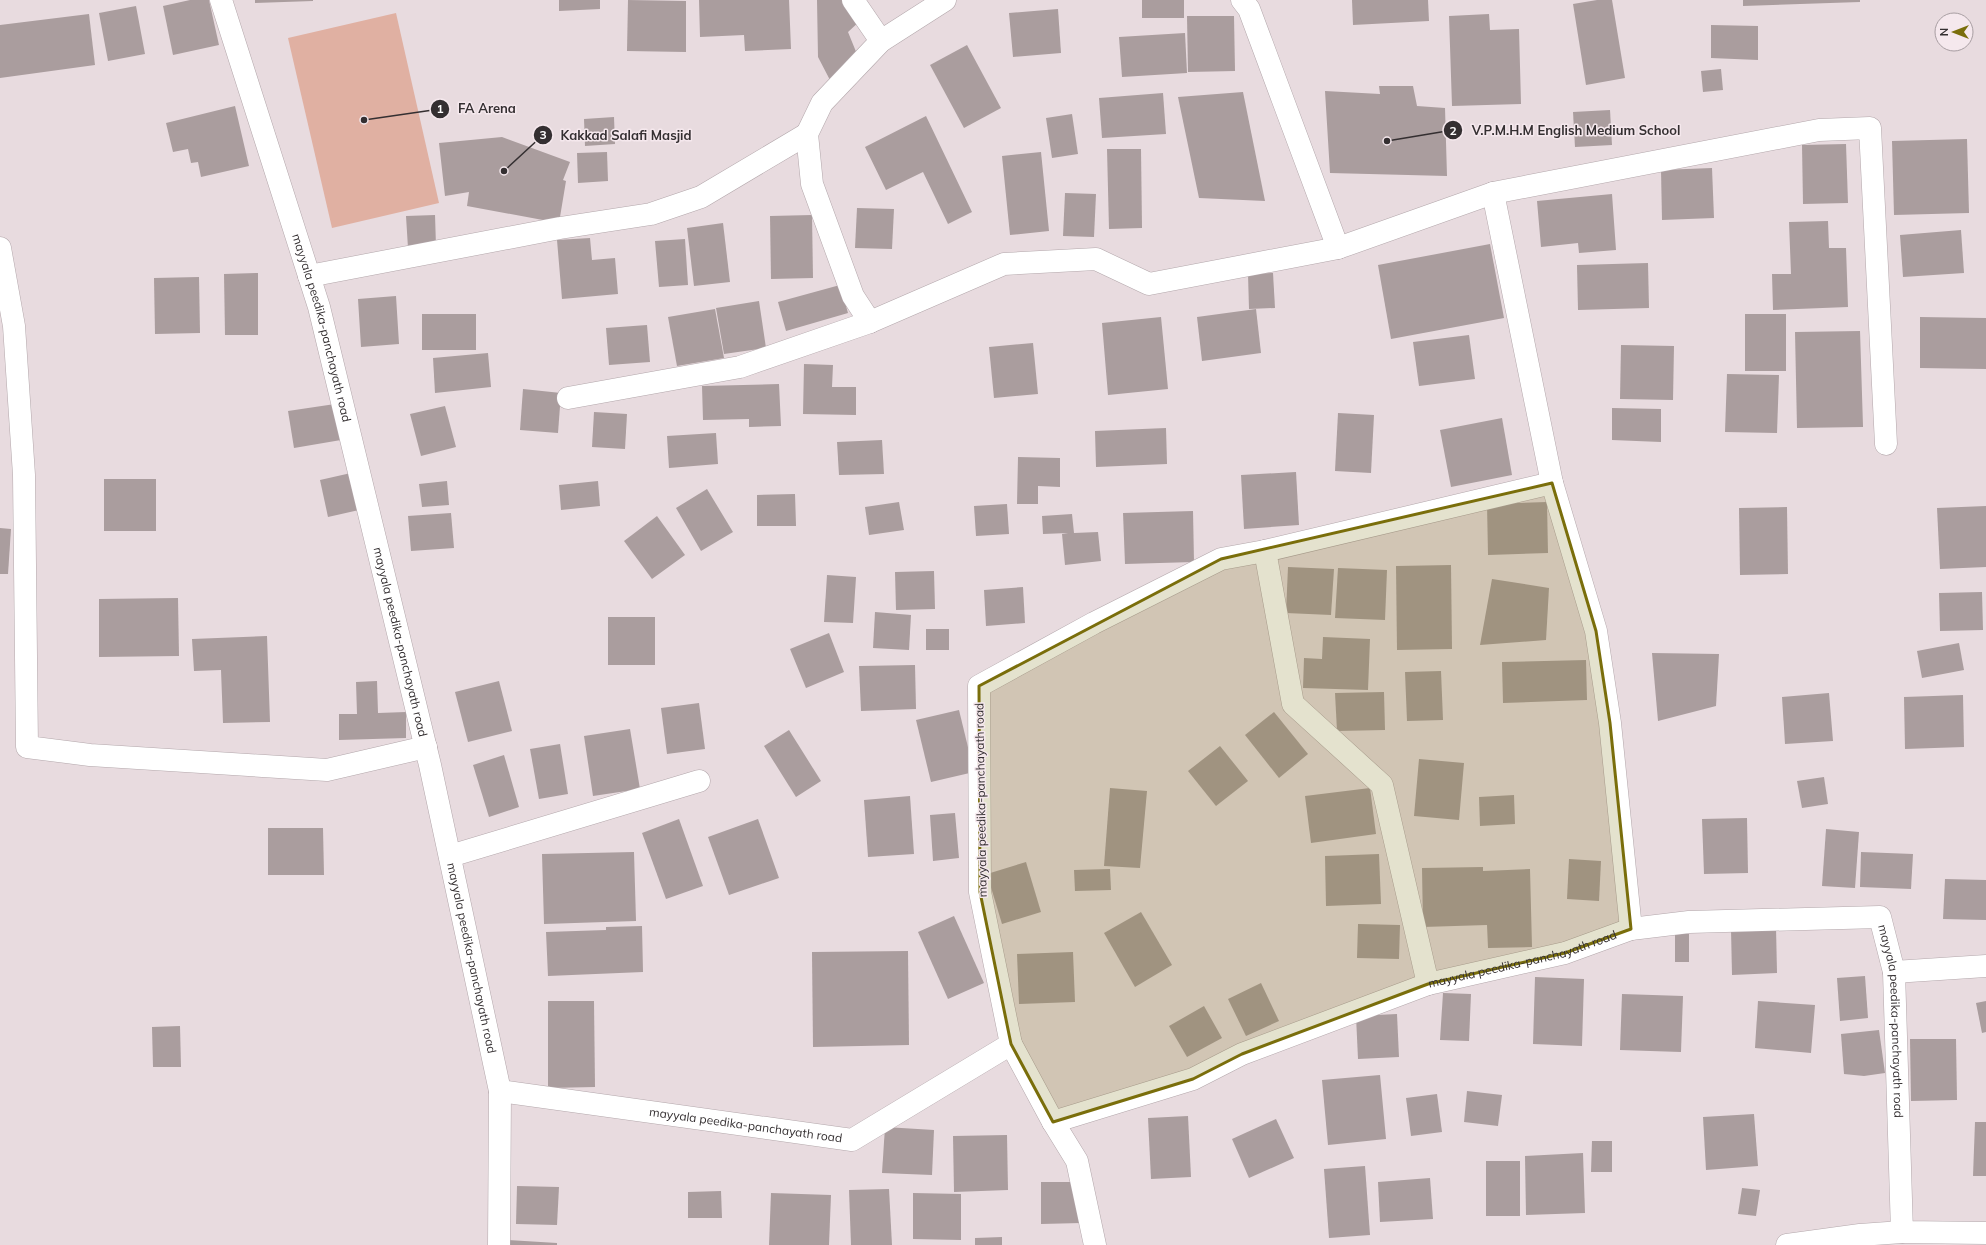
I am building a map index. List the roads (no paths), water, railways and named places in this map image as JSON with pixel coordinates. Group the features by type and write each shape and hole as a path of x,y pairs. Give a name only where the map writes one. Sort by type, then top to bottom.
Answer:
{"street":[{"name":"mayyala peedika-panchayath road","path":"221,0 321,314 426,747 500,1091 852,1140 1011,1044 980,892 979,686 1094,623 1221,559 1265,551 1293,704 1382,786 1428,984 1565,953 1631,929 1690,922 1880,917 1894,972 1902,1232"},
{"path":"853,0 881,41"},
{"path":"870,322 853,296 812,184 807,134 822,103 881,41 945,0"},
{"path":"1242,0 1249,9 1338,248"},
{"path":"568,398 740,367 870,322 1004,264 1096,259 1149,284 1338,248 1493,193 1819,130 1870,128 1886,444"},
{"path":"309,276 560,228 651,214 701,197 807,134"},
{"path":"1493,193 1552,483 1596,631 1610,723 1631,929"},
{"path":"0,248 14,326 24,475 27,747 90,755 327,770 426,747"},
{"path":"1265,551 1552,483"},
{"path":"450,856 699,781"},
{"path":"1894,972 1986,966"},
{"path":"1053,1122 1193,1079 1242,1054 1428,984"},
{"path":"1011,1044 1053,1122 1077,1161 1095,1245"},
{"path":"499,1245 500,1091"},
{"path":"1786,1245 1860,1235 1902,1232 1986,1233"}],"place":[{"name":"FA Arena","path":"364,120"},
{"name":"V.P.M.H.M English Medium School","path":"1387,141"},
{"name":"Kakkad Salafi Masjid","path":"504,171"}]}
